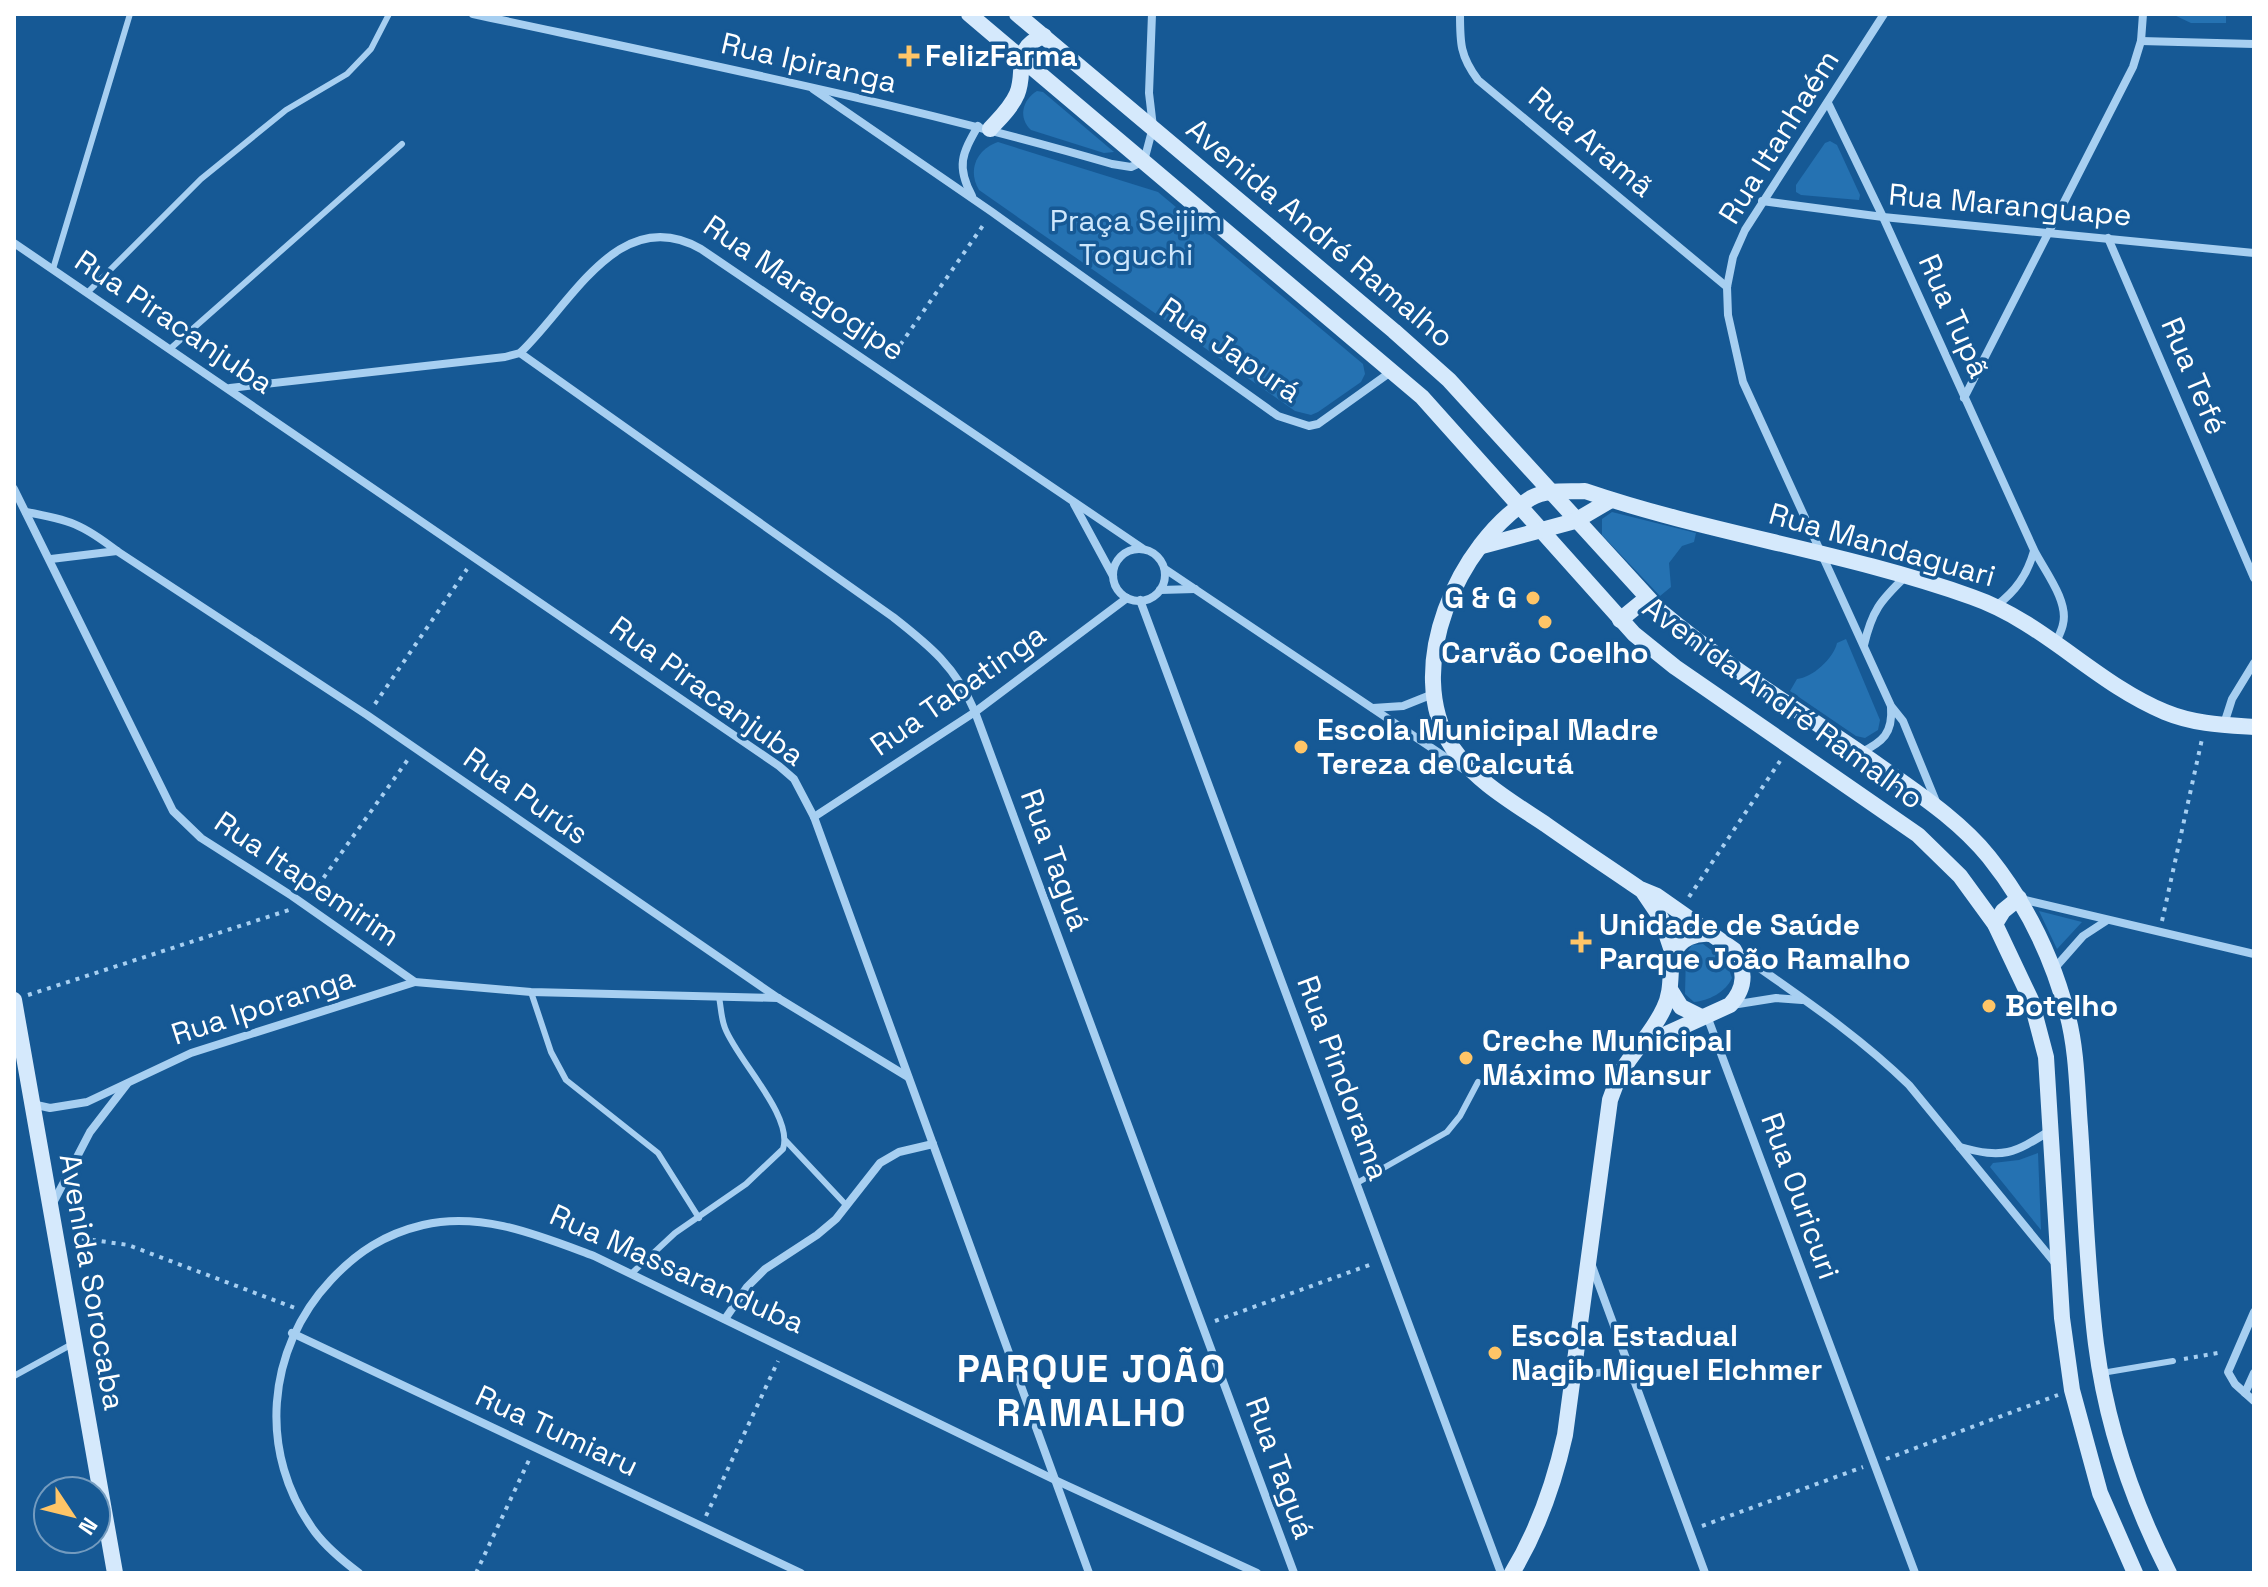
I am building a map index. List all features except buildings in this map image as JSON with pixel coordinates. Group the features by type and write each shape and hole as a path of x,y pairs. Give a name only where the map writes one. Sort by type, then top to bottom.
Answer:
{"main road":[{"name":"Avenida André Ramalho","path":"969,14 1392,371 1451,426 1538,529 1648,647 1918,835 1960,876 1995,924 2019,970 2031,1000 2046,1057 2066,1354 2080,1425 2100,1493 2135,1573"},
{"name":"Avenida André Ramalho","path":"1017,14 1431,363 1647,598 1689,634 1938,807 1988,857 2019,898 2053,970 2068,1015 2075,1061 2100,1373 2128,1478 2169,1573"},
{"path":"984,127 1016,99 1021,85 1021,57 1035,40 1044,36"},
{"name":"Rua Mandaguari","path":"1550,492 1585,491 1906,576 1996,606 2143,702 2205,724 2254,727"},
{"path":"1550,492 1532,498 1501,523 1480,546 1452,592 1442,621 1433,694 1442,727 1451,745 1489,786 1640,889 1657,896 1734,950 1740,960 1743,982 1737,998 1730,1005 1642,1045"},
{"path":"1480,546 1575,521 1611,500"},
{"path":"1620,620 1647,598"},
{"path":"1512,1573 1533,1534 1557,1473 1565,1435 1610,1100 1623,1070 1659,1019 1671,991 1673,954 1661,918 1640,889"},
{"path":"1995,924 2003,911 2019,898"},
{"path":"1673,954 1692,935 1710,934"},
{"path":"2019,970 2031,973 2053,970"},
{"path":"1671,991 1681,1007 1704,1016"},
{"name":"Avenida Sorocaba","path":"14,1000 115,1573"}],"street":[{"name":"Rua Ipiranga","path":"473,14 984,127 1112,164 1131,167 1144,161"},
{"path":"1144,161 1153,127 1149,93 1152,14"},
{"name":"Rua Aramã","path":"1460,14 1460,45 1466,64 1478,80 1727,287"},
{"name":"Rua Itanhaém","path":"1884,14 1762,201 1733,257 1727,287 1728,315 1743,382 1891,706 1903,721 1938,807"},
{"path":"1964,398 2133,67 2141,41 2143,14"},
{"path":"2141,41 2254,44"},
{"name":"Rua Japurá","path":"809,86 1278,416 1309,426 1318,424 1392,371"},
{"name":"Rua Tupã","path":"1828,103 2064,610 2064,622 2056,643"},
{"path":"974,200 961,168 964,150 984,127"},
{"name":"Rua Maranguape","path":"1762,201 1883,217 2254,253"},
{"name":"Rua Maragogipe","path":"520,353 605,258 643,237 678,238 701,249 1142,548"},
{"name":"Rua Tefé","path":"2108,238 2254,578"},
{"name":"Rua Piracanjuba","path":"14,243 794,779 814,817 1089,1573"},
{"path":"229,388 520,353"},
{"name":"Rua Taguá","path":"520,353 929,645 954,672 975,712 1294,1573"},
{"name":"Rua Itapemirim","path":"14,489 173,811 201,838 415,982 531,992 778,998"},
{"name":"Rua Maragogipe","path":"1073,503 1113,576"},
{"name":"Rua Purús","path":"26,512 59,518 88,528 117,551 367,715 778,998 909,1077"},
{"path":"1165,569 1164,582 1153,597 1140,600 1127,598 1114,585 1114,567 1125,552 1142,548 1158,557 1165,569 1489,786"},
{"path":"1996,606 2021,583 2034,550"},
{"path":"51,559 117,551"},
{"path":"1863,646 1871,616 1878,604 1906,576"},
{"path":"1160,590 1197,589"},
{"name":"Rua Tabatinga","path":"814,817 975,712 1127,598"},
{"name":"Rua Pindorama","path":"1140,600 1501,1573"},
{"path":"2224,725 2232,699 2254,663"},
{"path":"1372,708 1403,706 1433,694"},
{"path":"1860,753 1884,740 1891,725 1891,706"},
{"path":"2019,898 2254,954"},
{"path":"2053,970 2083,936 2106,921"},
{"path":"1734,950 1879,1056 1909,1085 2058,1266"},
{"name":"Rua Iporanga","path":"32,1104 50,1108 87,1102 191,1053 415,982"},
{"path":"1730,1005 1776,998 1803,1000"},
{"name":"Rua Ouricuri","path":"1704,1016 1915,1573"},
{"name":"Rua Iporanga","path":"50,1209 90,1132 129,1081"},
{"path":"1959,1147 1993,1155 2003,1154 2016,1151 2051,1130"},
{"path":"725,1319 747,1287 765,1269 817,1235 847,1206 880,1163 891,1155 933,1144"},
{"name":"Rua Massaranduba","path":"359,1573 316,1534 298,1503 281,1458 277,1385 292,1333 305,1311 319,1292 360,1252 392,1234 426,1224 460,1222 518,1229 594,1256 1055,1480 1257,1573"},
{"path":"1588,1256 1705,1573"},
{"path":"2254,1312 2228,1372 2254,1401"},
{"name":"Rua Tumiaru","path":"292,1333 801,1573"},
{"path":"1572,1381 1595,1372 1613,1373 1635,1381"},
{"path":"2245,1393 2254,1373"}],"lane":[{"path":"53,269 130,14"},
{"path":"88,292 201,179 286,110 347,74 371,49 389,14"},
{"path":"171,348 402,144"},
{"path":"531,992 551,1052 566,1080 658,1153 699,1218"},
{"path":"719,997 725,1027 766,1094 786,1141 847,1206"},
{"path":"1357,1183 1447,1132 1460,1116 1478,1082"},
{"path":"631,1274 675,1233 746,1184 783,1149 786,1141"},
{"path":"14,1376 74,1343"},
{"path":"2100,1373 2173,1361"}],"path":[{"path":"882,372 992,212"},
{"path":"367,715 475,557"},
{"path":"2159,931 2205,724"},
{"path":"1679,912 1790,746"},
{"path":"14,1000 304,905 415,749"},
{"path":"55,1235 128,1245 305,1311"},
{"path":"1202,1325 1386,1260"},
{"path":"701,1526 784,1348"},
{"path":"2173,1361 2237,1350"},
{"path":"476,1573 535,1447"}],"green space":[{"path":"2172,14 2226,14 2226,23 2191,23"},
{"path":"1037,91 1043,92 1114,152 1104,153 1031,130 1023,115 1025,104"},
{"path":"1830,141 1837,145 1860,195 1859,200 1796,192 1796,185 1825,143"},
{"name":"Praça Seijim Toguchi","path":"998,142 1158,192 1363,364 1365,374 1361,382 1318,412 1311,415 1295,411 979,190 974,175 976,161 984,150"},
{"path":"1612,512 1696,533 1694,542 1682,546 1669,563 1671,587 1660,596 1602,535 1602,519"},
{"path":"1846,639 1880,720 1878,730 1865,738 1856,736 1790,691 1797,679 1822,666 1837,643"},
{"path":"2039,911 2082,922 2057,949"},
{"path":"1703,944 1726,961 1732,978 1726,988 1716,995 1694,1002 1685,994 1686,954 1692,945"},
{"path":"2038,1153 2041,1230 1990,1167 1993,1163 2019,1160"}],"place":[{"name":"FelizFarma","path":"909,56"},
{"name":"G & G","path":"1533,598"},
{"name":"Carvão Coelho","path":"1545,622"},
{"name":"Escola Municipal Madre Tereza de Calcutá","path":"1301,747"},
{"name":"Unidade de Saúde Parque João Ramalho","path":"1581,942"},
{"name":"Botelho","path":"1989,1006"},
{"name":"Creche Municipal Máximo Mansur","path":"1466,1058"},
{"name":"Escola Estadual Nagib Miguel Elchmer","path":"1495,1353"}],"district":[{"name":"PARQUE JOÃO RAMALHO","path":"1092,1391"}]}
